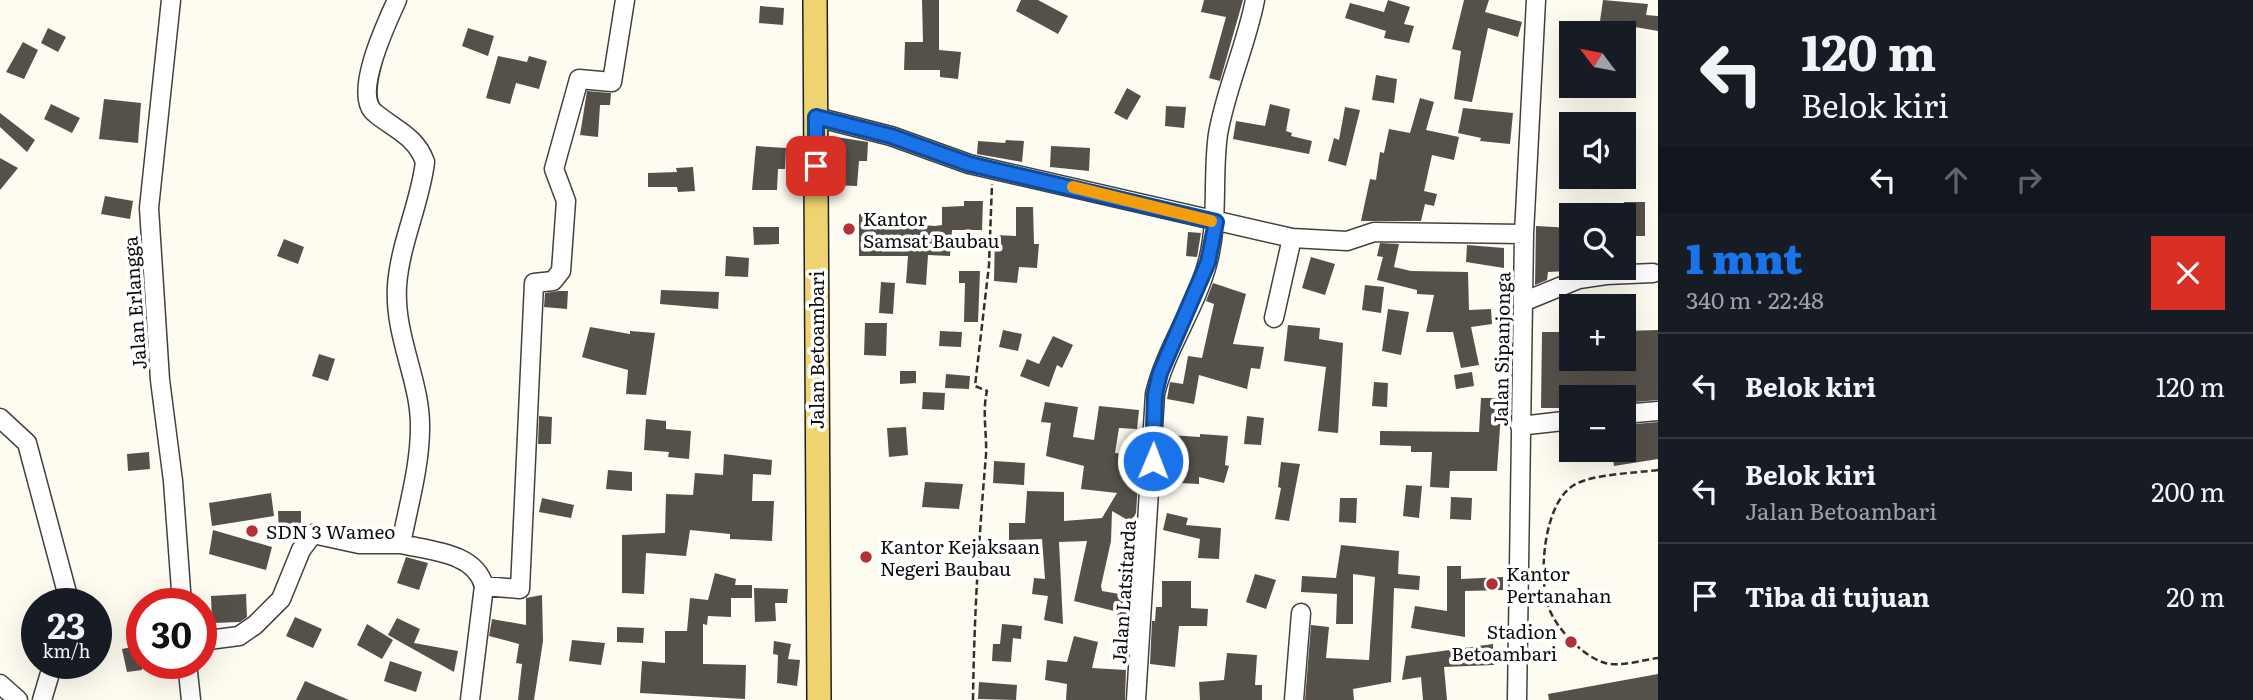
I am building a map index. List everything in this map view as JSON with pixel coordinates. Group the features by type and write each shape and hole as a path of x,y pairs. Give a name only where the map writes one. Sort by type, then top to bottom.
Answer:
{"main road":[{"name":"Jalan Betoambari","path":"804,0 819,700"},
{"name":"Jalan Betoambari","path":"808,700 810,315 816,117 816,0"}],"street":[{"name":"Jalan Erlangga","path":"171,0 149,208 160,380 173,481 181,588"},
{"path":"397,0 368,75 367,101 372,111 408,136 421,149 425,162 401,256 397,288 399,329 416,396 421,429 401,544"},
{"path":"484,586 520,589 534,283 553,282 561,271 566,201 554,169 579,79 612,82 625,0"},
{"name":"Jalan Latsitarda","path":"1136,700 1153,461 1155,394 1160,373 1208,262 1216,222 1216,149 1220,125 1255,0"},
{"name":"Jalan Sipanjonga","path":"1517,700 1524,234 1536,0"},
{"path":"816,117 891,136 993,169 1292,238 1347,241 1374,232 1524,234"},
{"path":"1274,318 1292,238"},
{"path":"1523,302 1579,279 1606,275 1653,274"},
{"path":"1636,413 1658,411"},
{"path":"0,418 27,443 66,588"},
{"path":"1520,426 1559,422"},
{"path":"217,639 239,636 281,599 301,550 313,534 359,544 401,544 466,560 481,575 484,586 470,700"},
{"path":"1294,700 1301,613"},
{"path":"42,700 48,679"},
{"path":"189,679 191,700"},
{"path":"0,684 18,700"}],"path":[{"path":"973,700 978,544 986,447 986,391 975,386 989,265 993,169"},
{"path":"1658,470 1576,484 1558,498 1548,527 1544,563 1548,604 1566,635 1588,654 1607,664 1658,658"}],"building":[{"path":"922,0 939,0 939,50 961,52 958,79 940,77 940,70 904,70 905,42 923,42"},
{"path":"1021,0 1038,0 1068,16 1058,34 1016,11"},
{"path":"1204,0 1243,0 1220,81 1209,78 1226,17 1201,12"},
{"path":"1388,0 1410,7 1404,24 1414,26 1409,43 1384,38 1386,31 1345,18 1350,3 1384,12"},
{"path":"1464,0 1489,0 1485,12 1522,22 1518,37 1488,28 1472,102 1454,99 1461,51 1452,49"},
{"path":"1603,0 1648,4 1646,15 1658,16 1658,31 1636,27 1636,21 1600,21"},
{"path":"760,6 784,8 783,25 759,23"},
{"path":"48,28 66,37 58,52 41,43"},
{"path":"468,28 494,36 488,56 462,46"},
{"path":"23,42 38,50 24,79 6,72"},
{"path":"498,56 527,62 529,56 547,61 539,89 516,83 510,104 486,98"},
{"path":"1376,75 1397,79 1394,103 1372,100"},
{"path":"1127,88 1141,96 1127,120 1114,113"},
{"path":"587,91 611,93 610,105 600,105 598,137 580,135"},
{"path":"1420,98 1434,102 1426,130 1459,137 1454,160 1432,155 1424,191 1437,194 1434,206 1425,204 1421,221 1361,221 1370,179 1376,180 1380,152 1384,153 1389,129 1410,133"},
{"path":"104,99 141,103 138,143 99,139"},
{"path":"51,104 80,118 72,133 44,119"},
{"path":"1270,104 1290,109 1286,131 1292,133 1291,136 1312,141 1309,154 1233,139 1236,121 1265,126"},
{"path":"1166,106 1186,107 1184,128 1165,126"},
{"path":"1345,107 1360,110 1346,166 1328,161 1334,138 1339,140"},
{"path":"1463,108 1513,113 1510,144 1480,141 1481,138 1458,133"},
{"path":"0,113 35,140 27,152 0,127"},
{"path":"836,137 868,142 867,161 859,161 857,186 832,185"},
{"path":"1006,140 1024,141 1022,162 977,154 978,141 1005,143"},
{"path":"756,146 786,148 785,169 778,169 777,190 752,190"},
{"path":"1051,146 1090,148 1089,171 1050,167"},
{"path":"0,158 18,168 0,190"},
{"path":"693,167 695,191 678,192 677,187 648,187 648,173 677,172 676,168"},
{"path":"105,196 133,201 130,219 101,214"},
{"path":"964,201 983,201 982,230 952,230 950,256 928,255 926,285 906,283 908,256 859,256 859,214 908,213 908,224 935,226 942,225 942,207 964,206"},
{"path":"1645,202 1645,236 1636,236 1636,203 1624,203"},
{"path":"1016,207 1033,207 1034,244 1039,244 1037,268 1019,267 1017,283 994,281 995,235 1016,236"},
{"path":"1536,226 1559,227 1559,271 1548,272 1547,280 1535,285"},
{"path":"753,227 779,227 779,244 754,245"},
{"path":"1188,232 1201,233 1197,257 1186,256"},
{"path":"284,239 304,247 298,264 277,256"},
{"path":"1380,243 1399,244 1394,267 1411,271 1468,272 1469,310 1491,309 1492,324 1471,327 1479,365 1461,368 1453,332 1426,332 1434,295 1417,294 1417,290 1377,280 1383,257 1377,256"},
{"path":"1467,245 1504,248 1504,268 1466,262"},
{"path":"726,256 749,258 748,277 725,276"},
{"path":"1311,257 1335,264 1325,295 1302,288"},
{"path":"959,271 980,271 978,322 964,322 965,283 959,283"},
{"path":"881,282 895,283 893,314 879,313"},
{"path":"1213,283 1246,294 1233,344 1264,347 1260,369 1251,368 1247,389 1199,375 1194,404 1167,399 1170,382 1183,384 1188,356 1202,358 1214,304 1206,301"},
{"path":"1365,285 1384,287 1381,313 1362,310"},
{"path":"661,290 719,292 718,309 660,304"},
{"path":"568,291 567,309 544,307 545,293"},
{"path":"1388,309 1409,312 1401,355 1382,351"},
{"path":"865,323 887,323 886,356 864,355"},
{"path":"1288,325 1320,328 1319,339 1343,343 1338,433 1318,431 1326,367 1284,361"},
{"path":"590,327 630,334 630,331 655,333 646,395 626,394 628,370 582,357"},
{"path":"1003,330 1022,334 1018,351 999,347"},
{"path":"1658,330 1658,400 1636,402 1636,385 1559,385 1559,408 1541,408 1542,332 1559,332 1559,371 1636,371 1636,331"},
{"path":"940,331 962,332 961,347 939,346"},
{"path":"1053,336 1073,345 1062,368 1057,365 1049,387 1020,376 1027,359 1039,364"},
{"path":"319,354 335,359 328,381 312,376"},
{"path":"900,371 916,371 916,383 900,384"},
{"path":"1472,372 1474,386 1456,389 1454,375"},
{"path":"946,374 970,376 969,389 945,388"},
{"path":"1374,382 1388,383 1387,407 1372,406"},
{"path":"923,392 945,393 944,410 922,409"},
{"path":"1481,398 1502,398 1497,471 1450,471 1449,488 1430,487 1432,452 1411,452 1411,446 1380,445 1380,431 1479,432"},
{"path":"1045,402 1078,407 1073,437 1094,440 1099,406 1139,410 1137,429 1119,428 1115,453 1140,455 1136,513 1131,522 1112,511 1111,541 1101,586 1102,591 1131,596 1128,640 1124,640 1123,645 1114,644 1118,612 1074,601 1087,541 1059,542 1063,624 1044,620 1048,596 1032,594 1034,578 1045,579 1042,539 1009,540 1009,523 1025,523 1027,491 1064,492 1064,521 1102,518 1117,493 1081,489 1084,466 1046,456 1051,423 1041,422"},
{"path":"539,416 552,417 551,444 538,444"},
{"path":"1247,416 1264,418 1261,445 1244,444"},
{"path":"646,419 666,421 666,429 691,431 689,459 668,457 669,452 644,450"},
{"path":"1658,422 1658,459 1614,466 1614,462 1636,462 1636,424"},
{"path":"906,427 908,455 889,457 887,428"},
{"path":"1200,434 1228,436 1225,465 1229,466 1224,483 1199,477 1199,484 1161,482 1162,457 1167,458 1169,435 1200,437"},
{"path":"149,452 150,469 128,471 127,454"},
{"path":"724,454 772,460 771,475 753,474 752,501 774,501 772,541 730,539 730,534 690,530 686,556 646,553 644,594 622,593 622,535 665,533 666,494 693,495 695,473 723,475"},
{"path":"994,461 1025,463 1024,485 993,483"},
{"path":"1281,462 1300,464 1289,521 1275,519 1281,488 1278,487"},
{"path":"608,470 632,472 632,491 606,489"},
{"path":"925,482 963,484 959,509 922,507"},
{"path":"1406,485 1422,486 1419,518 1403,516"},
{"path":"271,493 274,516 212,526 209,503"},
{"path":"1451,497 1472,498 1471,520 1450,519"},
{"path":"542,498 574,505 571,518 539,512"},
{"path":"1340,498 1357,498 1356,523 1339,522"},
{"path":"278,511 301,511 301,531 296,538 279,539"},
{"path":"1167,513 1188,518 1186,525 1221,528 1219,559 1198,558 1200,539 1163,530"},
{"path":"213,530 272,547 266,570 209,554"},
{"path":"1341,545 1399,551 1398,574 1420,576 1419,590 1394,588 1391,682 1353,689 1354,700 1305,700 1311,625 1329,627 1326,658 1369,660 1375,577 1353,574 1353,624 1336,624 1337,594 1301,592 1302,576 1336,578"},
{"path":"406,557 428,563 419,590 397,583"},
{"path":"1447,566 1461,566 1461,579 1503,577 1503,590 1465,591 1465,637 1411,628 1415,606 1447,611"},
{"path":"715,573 736,579 735,585 752,585 752,598 731,598 731,617 708,616 707,625 703,624 703,664 746,665 745,699 640,693 642,661 665,663 665,631 687,631 690,598 708,600"},
{"path":"1255,574 1276,580 1266,609 1246,602"},
{"path":"1162,581 1191,581 1191,608 1208,609 1207,626 1179,626 1175,667 1150,664 1152,621 1155,621 1156,607 1162,607"},
{"path":"754,588 788,589 787,603 775,603 776,621 755,622"},
{"path":"246,594 247,617 240,622 217,623 217,596"},
{"path":"542,595 543,641 534,700 518,700 522,664 516,663 519,644 489,636 492,619 526,625 526,598"},
{"path":"295,617 322,629 313,648 286,636"},
{"path":"397,618 420,629 414,643 458,651 454,672 388,635"},
{"path":"367,624 393,640 382,659 357,645"},
{"path":"1002,624 1022,626 1021,639 1013,638 1011,662 992,661 993,644 1000,644"},
{"path":"617,627 644,628 643,643 617,642"},
{"path":"1074,636 1098,642 1092,668 1126,670 1125,700 1066,700 1067,684 1045,680 1047,660 1067,662"},
{"path":"572,640 605,643 601,665 569,661"},
{"path":"774,641 791,644 788,659 800,660 797,686 777,683 778,655 773,654"},
{"path":"1493,644 1494,665 1444,667 1447,700 1423,700 1421,677 1402,680 1406,656"},
{"path":"126,648 126,667 122,649"},
{"path":"1227,653 1257,655 1255,685 1262,685 1262,700 1200,700 1199,682 1224,680"},
{"path":"390,661 422,672 416,692 384,681"},
{"path":"1658,674 1658,700 1549,700 1548,694"},
{"path":"305,681 349,700 296,700"},
{"path":"979,682 1017,685 1016,700 978,699"}],"slow traffic":[{"path":"1073,187 1211,221"}],"place":[{"name":"Kantor Samsat Baubau","path":"849,229"},
{"name":"SDN 3 Wameo","path":"252,531"},
{"name":"Kantor Kejaksaan Negeri Baubau","path":"866,557"},
{"name":"Kantor Pertanahan","path":"1492,584"},
{"name":"Stadion Betoambari","path":"1571,642"}],"route":[{"path":"816,166 816,117 891,136 969,164 1216,222 1208,262 1160,373 1155,394 1153,461"}]}
